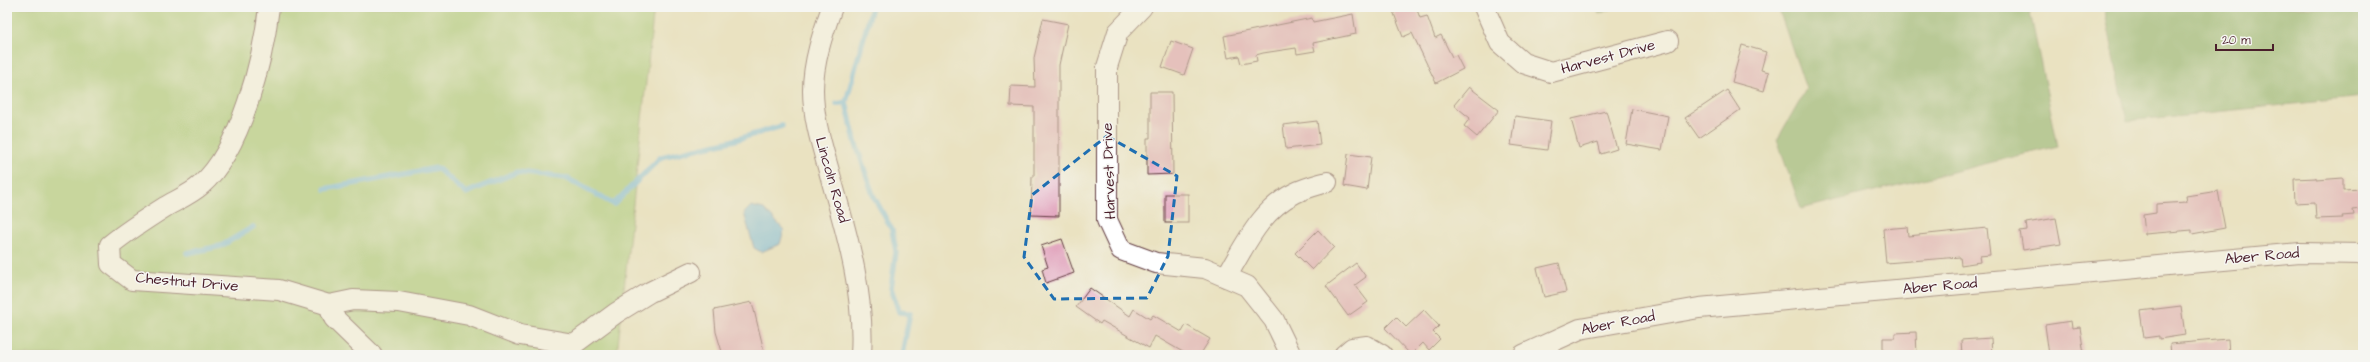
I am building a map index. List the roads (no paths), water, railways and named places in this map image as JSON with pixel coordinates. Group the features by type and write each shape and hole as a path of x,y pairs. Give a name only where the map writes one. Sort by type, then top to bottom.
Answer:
{"street":[{"name":"Chestnut Drive","path":"269,7 267,24 250,96 234,142 218,169 200,187 110,245 111,264 132,280 279,290 329,305"},
{"name":"Lincoln Road","path":"832,7 819,46 813,89 818,130 850,245 859,296 860,355"},
{"name":"Harvest Drive","path":"1142,7 1118,32 1107,66 1107,220 1120,250 1156,263 1204,268 1246,286 1274,320 1291,355"},
{"name":"Harvest Drive","path":"1484,7 1500,43 1522,63 1551,72 1668,41"},
{"path":"1226,277 1258,224 1273,207 1296,192 1327,182"},
{"name":"Aber Road","path":"1523,355 1580,329 1699,308 2300,253 2363,254"},
{"path":"372,355 334,318 329,305 353,300 398,302 469,315 520,335 583,346 616,313 650,292 691,272"},
{"path":"1344,355 1352,348 1367,346 1382,355"}],"water":[{"path":"751,206 764,209 784,230 780,244 761,252 754,248 744,213"}],"waterway":[{"path":"837,104 846,102 872,7"},
{"path":"846,102 855,141 873,195 892,230 896,252 891,288 899,312 910,313 902,355"},
{"path":"325,189 437,168 466,193 517,172 566,178 614,204 661,157 731,141 782,126"},
{"path":"187,253 221,246 253,227"}]}
